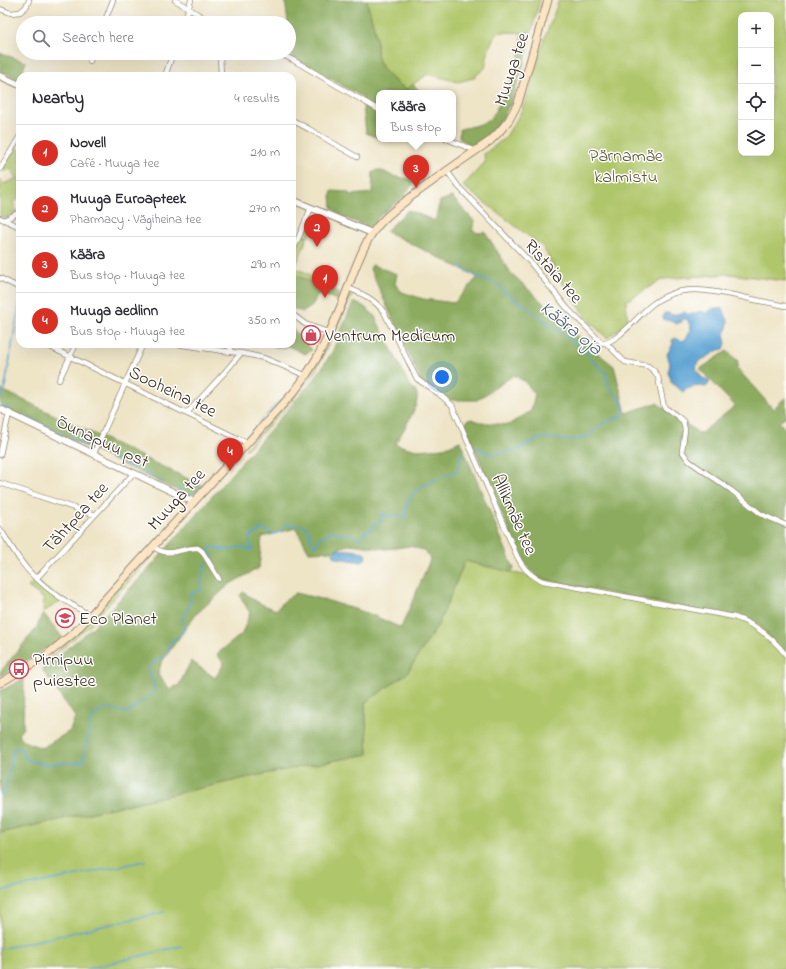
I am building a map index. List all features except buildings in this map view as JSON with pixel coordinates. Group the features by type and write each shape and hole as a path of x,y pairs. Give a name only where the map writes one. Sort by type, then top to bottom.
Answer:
{"main road":[{"name":"Muuga tee","path":"0,683 44,657 75,632 91,616 307,376 321,354 360,258 372,233 390,213 499,132 513,113 518,103 548,0"}],"street":[{"path":"0,9 11,13 20,12 26,7 29,0"},
{"path":"107,16 113,0"},
{"path":"175,0 201,16"},
{"path":"186,16 191,0"},
{"path":"166,72 171,60"},
{"path":"220,60 221,72"},
{"path":"293,60 376,108"},
{"path":"0,76 16,83"},
{"path":"296,122 357,157"},
{"path":"456,142 476,150"},
{"path":"0,169 16,143"},
{"name":"Ristaia tee","path":"447,171 458,186 530,262 567,308 602,343 606,343 626,362 648,366 655,372 658,377 664,407 683,421 685,430 682,451 689,461 731,490 760,514 786,525"},
{"path":"296,202 372,233"},
{"path":"296,244 311,208"},
{"path":"2,218 16,213"},
{"path":"2,218 16,225"},
{"path":"0,278 16,286"},
{"name":"Allikmäe tee","path":"348,288 365,295 378,304 384,312 417,379 452,405 517,556 522,566 531,575 543,581 734,617 752,625 764,633 786,655"},
{"path":"606,343 622,332 650,305 676,292 692,290 710,291 786,306"},
{"path":"296,317 305,324 330,333"},
{"name":"Sooheina tee","path":"52,348 247,443"},
{"path":"59,380 74,348"},
{"path":"94,454 141,348"},
{"path":"204,348 242,353 264,358 307,376"},
{"path":"230,348 231,352"},
{"path":"187,413 242,353"},
{"name":"Õunapuu pst","path":"0,409 194,502"},
{"path":"0,455 8,413"},
{"name":"Tähtpea tee","path":"36,580 133,472"},
{"path":"0,483 95,516"},
{"path":"0,529 36,580 91,616"},
{"path":"154,547 161,552 198,548 202,551 219,579"}],"green space":[{"path":"285,0 367,0 377,40 377,56 380,63 394,80 407,90 376,90 376,137 366,133 362,97 296,59 296,16 287,16"},
{"path":"367,0 540,0 531,33 500,32 494,36 488,52 485,68 473,78 458,82 428,74 413,84 408,90 390,77 380,64 377,56 375,32"},
{"name":"Pärnamäe kalmistu","path":"559,0 786,0 786,281 729,274 663,279 626,301 628,323 607,338 588,320 562,282 543,247 463,186 485,162 484,154 505,138 520,114 530,87 541,48"},
{"path":"531,33 526,57 514,94 509,106 497,126 486,137 473,146 460,139 460,129 484,122 492,116 511,83 518,63 521,34"},
{"path":"0,53 16,59 16,60 26,62 22,72 16,72 16,78 0,71"},
{"path":"413,84 419,90 407,90"},
{"path":"16,149 16,179 11,169 4,171 2,169"},
{"path":"378,170 392,176 413,180 414,183 403,197 382,214 370,227 342,217 332,208 332,191 347,192 351,195 372,193 373,172"},
{"path":"0,179 3,184 16,179 16,200 13,202 16,212 4,218 0,216"},
{"path":"452,197 475,222 472,230 478,233 485,232 511,273 591,348 614,366 626,413 657,403 700,434 735,406 700,369 727,351 738,361 737,368 773,409 786,397 786,417 779,422 786,430 786,657 758,623 539,578 521,559 465,425 468,420 472,419 479,422 508,425 531,411 535,394 525,382 514,375 477,400 447,400 423,385 370,269 372,265 397,274 395,284 402,292 423,299 454,303 478,277 386,231 408,210 435,221 440,201"},
{"path":"310,215 327,222 325,225 321,224 318,231 312,229 308,237 301,235"},
{"path":"301,236 307,238 296,266 296,248"},
{"path":"296,268 309,274 312,278 313,277 336,286 335,291 296,276"},
{"path":"296,276 340,293 337,300 319,293 311,307 303,312 296,309"},
{"path":"353,294 314,374 290,403 246,450 245,449 308,378 328,343 349,295"},
{"path":"353,302 363,306 374,315 409,384 417,394 416,405 413,412 395,444 416,450 444,448 460,441 514,569 510,572 465,561 439,623 407,673 365,703 368,754 259,775 0,833 0,691 24,679 23,728 18,734 23,741 42,748 70,731 75,717 42,669 92,628 147,571 316,377 332,352","holes":["296,528 309,552 333,551 351,544 386,549 410,546 426,551 430,560 401,628 370,614 329,601 296,593 284,601 276,610 259,603 243,592 240,596 250,613 242,634 217,654 224,664 215,678 191,661 179,685 170,689 158,675 161,663 195,615 230,584 259,568 262,537"]},
{"path":"296,332 312,350 305,354 292,348 296,348"},
{"path":"0,389 203,486 193,495 189,496 0,406"},
{"path":"154,551 156,551 89,626 48,660"},
{"path":"465,561 519,574 758,623 786,657 786,969 0,969 0,833 259,775 368,754 365,703 407,673 439,623"},
{"path":"35,580 63,600 43,612 44,599 28,587"},
{"path":"43,613 63,638 1,676 0,672 36,629"}],"water":[{"path":"714,308 723,309 728,321 727,330 724,334 726,343 724,349 716,351 698,363 696,369 703,378 709,381 709,384 706,387 694,387 683,392 671,382 668,373 670,364 667,354 673,344 672,340 675,338 682,341 686,339 691,327 687,319 682,319 682,322 676,324 663,319 664,313 672,315 685,312 689,315 701,311 706,313"},
{"path":"337,549 360,551 365,554 366,558 361,562 338,558 334,556 333,553"}],"waterway":[{"name":"Käära oja","path":"460,266 475,276 497,284 508,295 526,306"},
{"name":"Käära oja","path":"475,447 492,454 520,449 541,438 574,440 586,437 605,422 623,416 623,403 609,387 605,372 585,351 528,308"},
{"path":"3,398 16,323"},
{"path":"266,416 282,399"},
{"path":"0,405 11,409"},
{"path":"24,416 38,422"},
{"path":"259,423 263,419"},
{"path":"43,424 63,434"},
{"path":"249,435 254,429"},
{"path":"69,437 92,448"},
{"path":"226,460 242,443"},
{"path":"99,451 122,462"},
{"name":"Käära oja","path":"209,560 213,558 209,550 211,547 216,547 222,552 222,548 231,550 240,547 251,550 253,549 250,544 250,536 259,532 260,528 274,534 282,531 285,524 305,526 310,534 313,545 317,545 319,539 334,530 341,535 349,533 359,539 362,537 364,532 372,529 375,523 382,522 381,514 392,516 397,515 401,518 405,517 407,503 412,495 430,482 458,471 461,453 465,452"},
{"path":"127,464 135,468"},
{"path":"215,473 223,464"},
{"path":"141,471 156,478"},
{"path":"189,494 194,494 212,476"},
{"path":"177,489 184,492"},
{"name":"Käära oja","path":"0,794 5,793 13,749 22,749 25,759 43,764 83,762 91,718 97,713 106,709 127,713 154,693 153,680 148,670 149,667 167,655 170,642 184,631 183,615 190,605 190,594 200,591 202,588 202,578 206,562"},
{"path":"0,891 145,861"},
{"path":"0,949 164,912"},
{"path":"87,969 181,946"}],"place":[{"name":"Käära","path":"416,188"},
{"name":"Muuga Euroapteek","path":"317,247"},
{"name":"Novell","path":"325,298"},
{"name":"Ventrum Medicum","path":"311,335"},
{"name":"Muuga aedlinn","path":"230,471"},
{"name":"Eco Planet","path":"65,618"},
{"name":"Pirnipuu puiestee","path":"19,669"}]}
